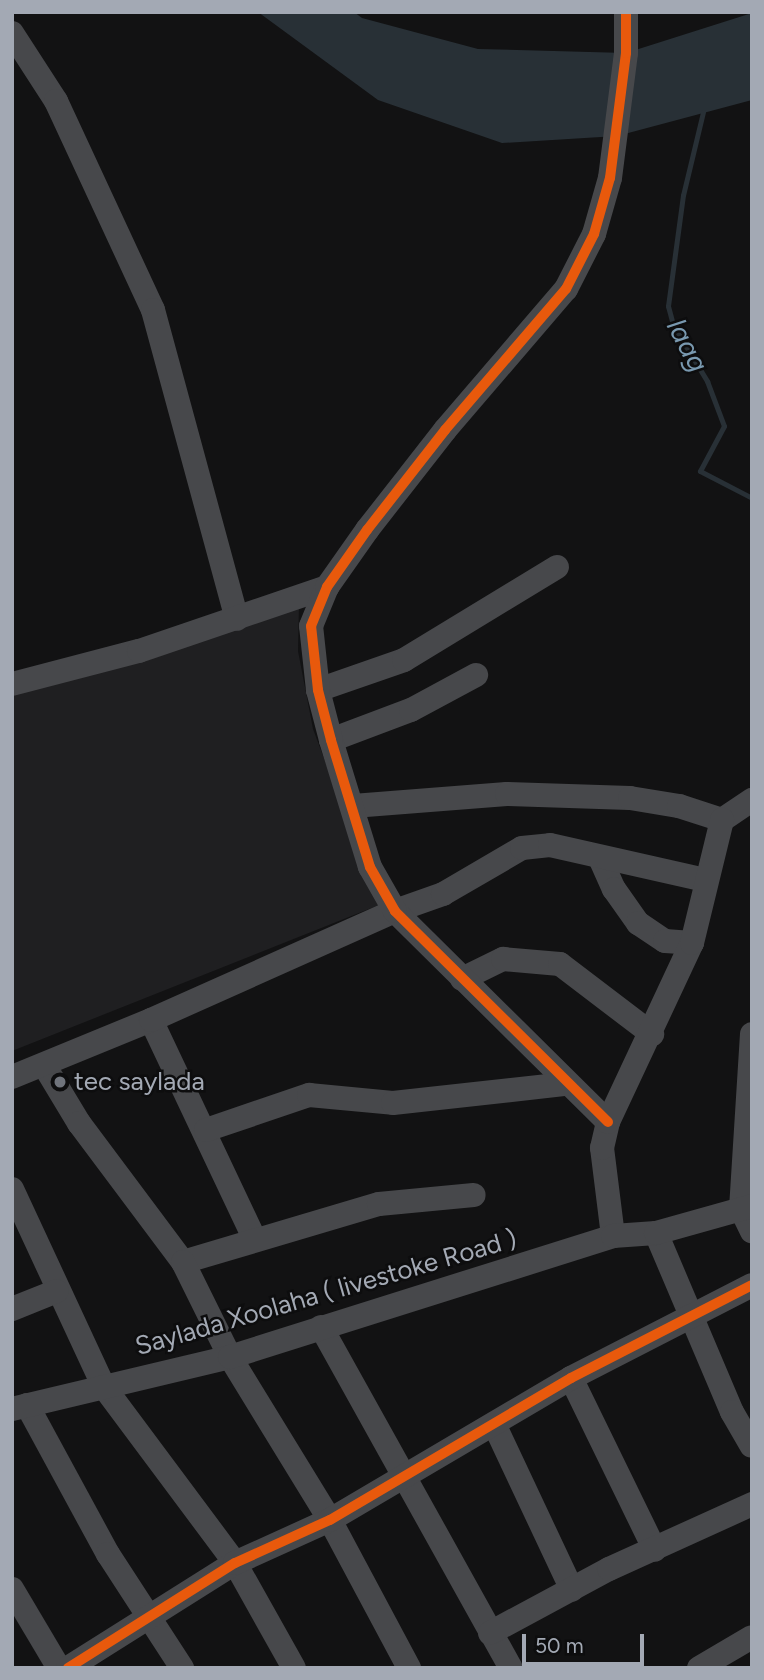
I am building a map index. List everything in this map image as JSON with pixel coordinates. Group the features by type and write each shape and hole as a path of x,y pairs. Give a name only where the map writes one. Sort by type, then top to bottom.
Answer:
{"street":[{"path":"608,1122 566,1084 395,911 370,867 331,740 317,690 311,626 327,587 444,430 566,289 594,234 610,178 626,53 626,12"},
{"path":"12,33 56,100 153,310 237,619"},
{"path":"317,690 404,660 557,567"},
{"path":"12,684 237,619 327,587"},
{"path":"331,740 411,710 476,675"},
{"path":"352,806 507,794 630,798 679,806 722,820"},
{"path":"613,1236 602,1148 608,1122 652,1034 692,943 705,880 722,820 752,800"},
{"path":"12,1077 151,1020 395,911 443,894 522,848 550,845 705,880"},
{"path":"600,858 614,889 638,923 664,941 692,943"},
{"path":"462,979 503,959 560,964 652,1034"},
{"path":"151,1020 206,1130 255,1240"},
{"path":"752,1034 746,1208 752,1232"},
{"path":"44,1065 79,1123 183,1262 230,1357 330,1520 409,1668"},
{"path":"206,1130 309,1095 393,1102 566,1084"},
{"path":"12,1189 21,1230 57,1292 104,1387 235,1563 293,1668"},
{"path":"183,1262 379,1204 474,1195"},
{"name":"Saylada Xoolaha ( livestoke Road )","path":"20,1407 230,1357 613,1236 656,1233 746,1208"},
{"path":"656,1233 691,1316 752,1446"},
{"path":"68,1668 146,1615 235,1563 330,1520 408,1477 571,1378 752,1285"},
{"path":"12,1309 57,1292"},
{"path":"321,1327 408,1477 511,1668"},
{"path":"571,1378 655,1550"},
{"path":"20,1407 146,1615 182,1668"},
{"path":"494,1424 572,1590"},
{"path":"490,1633 572,1590 752,1504"},
{"path":"12,1590 59,1668"},
{"path":"699,1668 740,1651"}],"shaded area":[{"path":"258,12 354,12 362,18 478,49 626,53 752,13 752,100 617,136 502,143 378,100"},
{"path":"299,605 298,651 313,729 379,905 12,1051 12,682"}],"waterway":[{"name":"laag","path":"703,112 683,195 668,306 673,325 707,381 724,426 700,471 752,498"}],"cycle path":[{"path":"608,1122 395,911 370,867 331,740 318,690 311,626 327,587 367,530 445,430 566,289 594,234 610,178 626,53 626,12"},
{"path":"68,1668 235,1563 330,1520 571,1378 752,1285"}],"place":[{"name":"tec saylada","path":"60,1082"}]}
